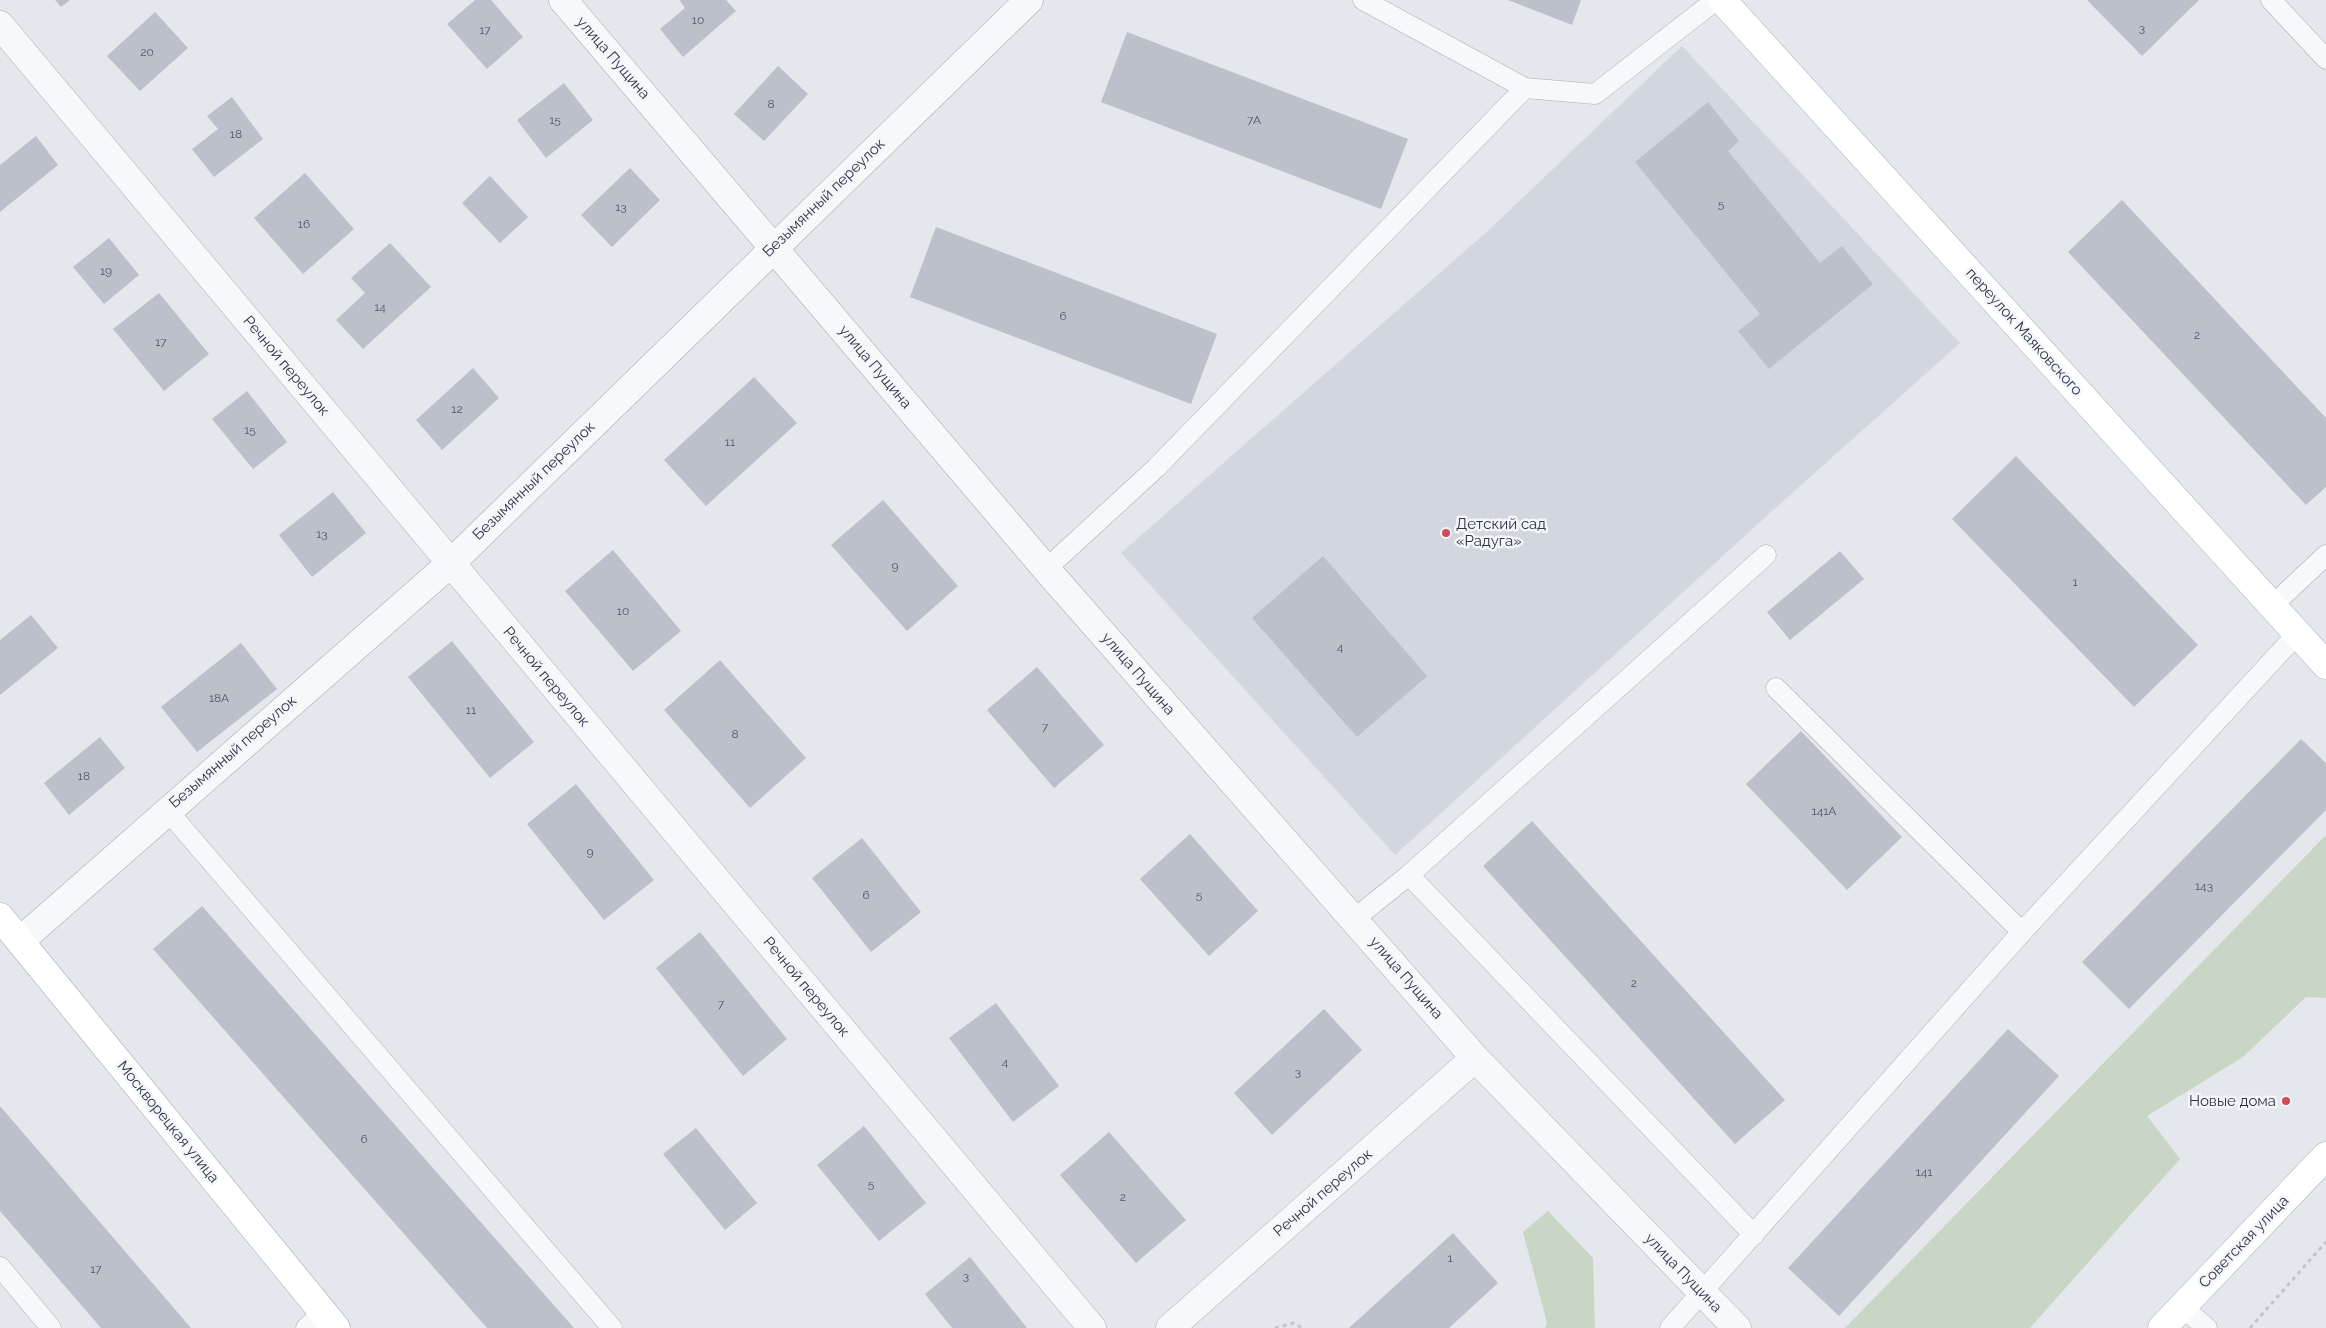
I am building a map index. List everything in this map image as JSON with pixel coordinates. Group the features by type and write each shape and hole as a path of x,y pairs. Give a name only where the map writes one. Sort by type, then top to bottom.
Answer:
{"street":[{"name":"улица Пущина","path":"563,0 1046,569 1476,1058 1702,1294 1737,1328"},
{"name":"Безымянный переулок","path":"20,941 167,810 451,563 1029,0"},
{"name":"переулок Маяковского","path":"1722,0 2326,665"},
{"name":"Речной переулок","path":"0,25 1092,1328"},
{"name":"Москворецкая улица","path":"0,917 322,1323"},
{"name":"Речной переулок","path":"1170,1328 1476,1058"},
{"name":"Советская улица","path":"2162,1328 2326,1156"}],"lane":[{"path":"1363,0 1525,88 1595,94 1716,0"},
{"path":"2271,0 2326,59"},
{"path":"1046,569 1156,468 1525,88"},
{"path":"2273,605 2326,555"},
{"path":"1354,919 1408,876 1766,556"},
{"path":"1670,1328 2022,932 2298,633"},
{"path":"1776,688 2022,932"},
{"path":"167,810 612,1328"},
{"path":"1408,876 1754,1235"},
{"path":"0,1267 51,1328"},
{"path":"2182,1307 2207,1328"}],"path":[{"path":"2250,1328 2326,1242"},
{"path":"1276,1328 1294,1323 1302,1328"}],"shaded area":[{"name":"Детский сад «Радуга»","path":"1682,46 1960,343 1771,512 1395,855 1121,553 1491,228"}],"green space":[{"path":"2326,835 2326,998 2306,997 2243,1057 2147,1116 2180,1159 2030,1328 1845,1328"},
{"path":"1548,1211 1593,1258 1595,1328 1545,1328 1547,1323 1523,1232"}],"building":[{"path":"55,0 70,0 61,7"},
{"path":"475,0 491,0 523,37 487,69 447,24"},
{"path":"681,0 726,0 736,11 683,57 660,29 685,8"},
{"path":"1508,0 1581,0 1572,25"},
{"path":"2087,0 2199,0 2142,56"},
{"path":"155,12 188,48 140,91 107,56"},
{"path":"1127,32 1408,139 1381,209 1101,102"},
{"path":"778,66 808,94 764,141 734,114"},
{"path":"564,83 593,120 546,158 517,120"},
{"path":"232,97 263,139 214,177 192,149 218,129 207,116"},
{"path":"1708,102 1739,141 1728,151 1820,263 1842,246 1873,284 1769,369 1738,331 1760,314 1635,162"},
{"path":"36,136 58,165 0,212 0,165"},
{"path":"630,168 660,200 612,247 581,215"},
{"path":"305,173 354,229 303,274 254,218"},
{"path":"490,176 528,217 500,243 462,203"},
{"path":"2122,200 2326,418 2326,487 2306,505 2068,252"},
{"path":"936,227 1217,334 1191,404 910,297"},
{"path":"109,238 139,275 104,304 73,267"},
{"path":"390,243 431,287 363,349 336,320 365,293 351,278"},
{"path":"159,293 209,354 164,391 113,329"},
{"path":"473,368 499,398 442,450 416,420"},
{"path":"754,377 797,423 706,506 664,460"},
{"path":"247,391 287,442 253,469 212,419"},
{"path":"2016,456 2198,645 2134,707 1952,519"},
{"path":"333,492 366,533 312,577 279,535"},
{"path":"883,500 958,586 907,631 831,545"},
{"path":"613,550 681,631 633,671 565,591"},
{"path":"1840,551 1864,579 1790,640 1767,612"},
{"path":"1323,556 1427,676 1357,737 1252,618"},
{"path":"31,615 58,648 0,695 0,640"},
{"path":"452,641 534,742 490,778 408,677"},
{"path":"241,643 277,689 197,752 161,707"},
{"path":"720,660 806,758 750,808 664,710"},
{"path":"1037,667 1104,745 1054,788 987,710"},
{"path":"1801,731 1902,837 1847,890 1746,784"},
{"path":"100,737 125,768 69,815 44,783"},
{"path":"2301,739 2326,763 2326,810 2129,1009 2082,962"},
{"path":"576,784 654,880 604,920 527,824"},
{"path":"1532,821 1785,1100 1735,1144 1483,866"},
{"path":"1190,834 1258,911 1209,956 1140,879"},
{"path":"862,838 921,912 871,952 812,878"},
{"path":"202,906 574,1328 487,1328 153,949"},
{"path":"700,932 787,1039 743,1076 656,968"},
{"path":"996,1003 1059,1086 1013,1122 949,1038"},
{"path":"1324,1009 1362,1050 1272,1135 1234,1093"},
{"path":"2008,1029 2059,1076 1839,1316 1788,1268"},
{"path":"0,1106 191,1328 101,1328 0,1211"},
{"path":"864,1126 926,1203 879,1241 817,1165"},
{"path":"696,1128 757,1203 725,1230 663,1154"},
{"path":"1109,1132 1186,1220 1136,1263 1060,1175"},
{"path":"1453,1233 1498,1283 1449,1328 1349,1328"},
{"path":"970,1257 1027,1328 952,1328 925,1294"}],"place":[{"name":"Детский сад «Радуга»","path":"1446,533"},
{"name":"Новые дома","path":"2286,1101"}]}
